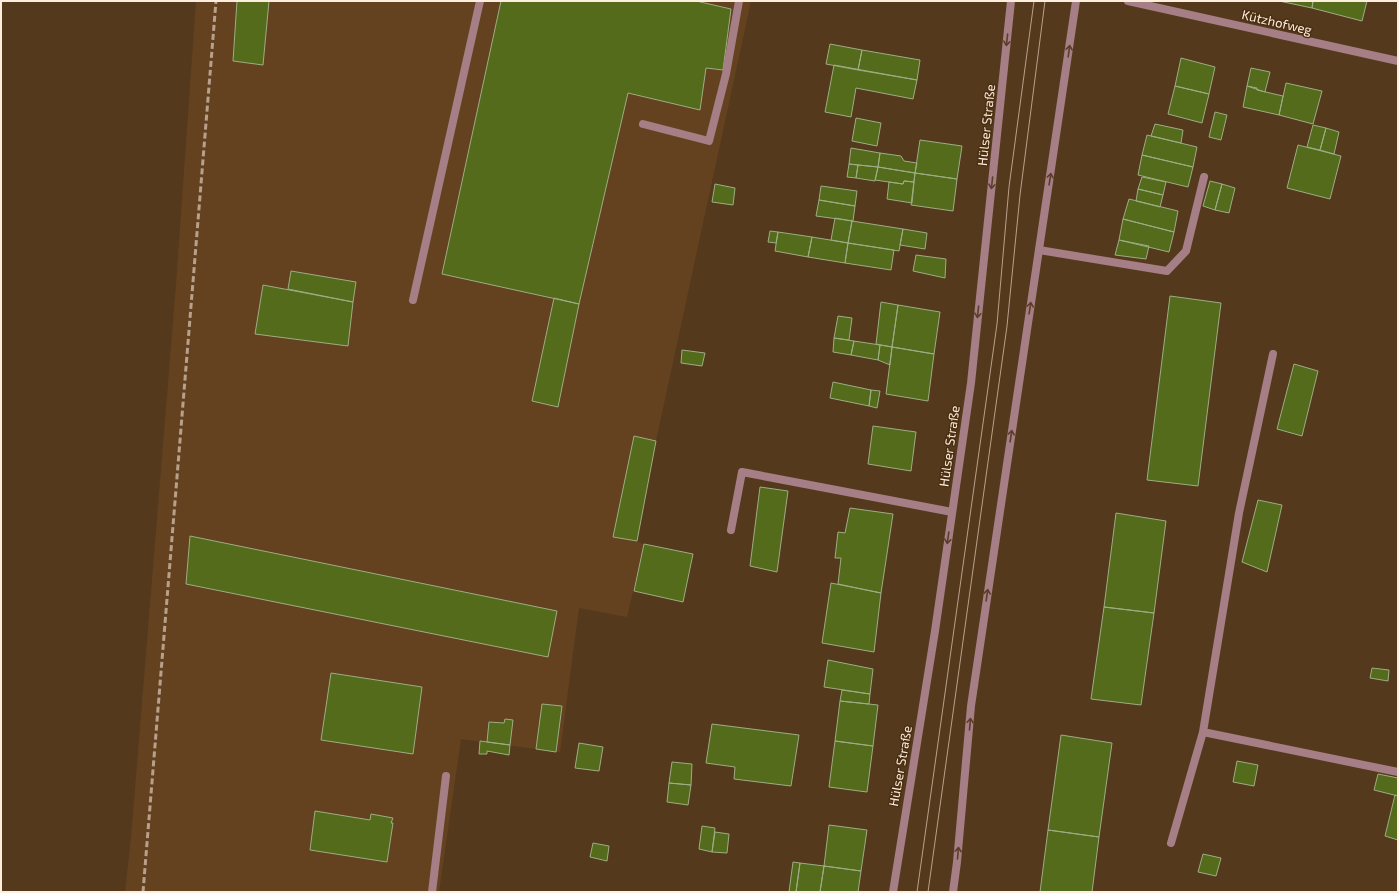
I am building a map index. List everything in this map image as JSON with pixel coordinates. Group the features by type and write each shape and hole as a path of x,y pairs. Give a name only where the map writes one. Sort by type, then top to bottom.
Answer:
{"street":[{"path":"413,300 480,1"},
{"path":"643,124 709,141 726,74 739,1"},
{"name":"Hülser Straße","path":"893,892 898,853 935,631 971,383 1011,1"},
{"path":"953,892 971,706 1076,1"},
{"name":"Kützhofweg","path":"1128,1 1398,61"},
{"path":"1039,250 1167,271 1186,251 1204,177"},
{"path":"1171,843 1203,732 1239,513 1273,354"},
{"path":"731,530 742,472 952,512"},
{"path":"1203,732 1398,772"},
{"path":"432,892 446,776"}],"shaded area":[{"path":"196,1 751,1 656,441 637,541 644,545 627,617 579,608 560,752 461,739 439,892 125,892 131,838 176,285"}],"building":[{"path":"237,1 269,1 263,65 233,61"},
{"path":"501,1 696,1 731,9 723,70 706,68 700,110 628,93 579,304 442,274"},
{"path":"1279,1 1313,1 1312,8"},
{"path":"1313,1 1367,1 1362,21 1312,8"},
{"path":"830,44 862,50 858,70 826,64"},
{"path":"862,50 920,60 917,80 858,70"},
{"path":"1181,58 1215,67 1209,94 1175,86"},
{"path":"834,65 917,80 913,99 856,88 851,117 825,112"},
{"path":"1251,68 1270,72 1265,92 1247,86"},
{"path":"1286,83 1322,91 1313,124 1279,115"},
{"path":"1175,86 1209,94 1202,123 1168,114"},
{"path":"1247,86 1283,96 1279,115 1243,107"},
{"path":"1215,112 1227,115 1221,140 1209,137"},
{"path":"856,118 881,123 877,146 852,141"},
{"path":"1155,124 1183,130 1181,143 1151,136"},
{"path":"1313,125 1326,128 1320,150 1307,147"},
{"path":"1326,128 1339,132 1334,154 1320,150"},
{"path":"1147,135 1197,147 1193,167 1142,155"},
{"path":"920,140 962,146 957,179 915,173"},
{"path":"1298,145 1341,156 1330,199 1287,188"},
{"path":"851,148 880,153 878,167 849,164"},
{"path":"880,153 901,156 904,161 917,163 915,173 878,167"},
{"path":"1142,155 1193,167 1188,187 1138,175"},
{"path":"849,164 858,165 856,178 847,177"},
{"path":"858,165 878,167 875,181 856,178"},
{"path":"878,167 915,173 914,182 904,181 903,184 875,180"},
{"path":"915,173 957,179 953,211 911,205"},
{"path":"1142,177 1166,182 1163,195 1138,189"},
{"path":"904,181 914,182 912,203 887,199 889,182 903,184"},
{"path":"1210,181 1222,184 1215,210 1203,206"},
{"path":"715,184 735,188 733,205 712,202"},
{"path":"1222,184 1235,188 1229,213 1215,210"},
{"path":"821,186 857,191 855,206 819,200"},
{"path":"1138,189 1163,195 1160,207 1136,201"},
{"path":"1129,199 1178,211 1174,232 1123,219"},
{"path":"819,200 855,206 853,221 816,216"},
{"path":"835,218 852,221 848,243 831,240"},
{"path":"1123,219 1174,232 1169,252 1119,240"},
{"path":"852,221 903,229 899,251 848,243"},
{"path":"903,229 927,233 925,249 900,245"},
{"path":"770,231 778,232 776,243 768,242"},
{"path":"778,232 812,237 808,257 775,251"},
{"path":"812,237 848,243 845,263 808,257"},
{"path":"1119,240 1149,246 1146,259 1115,255"},
{"path":"848,243 894,250 891,270 845,263"},
{"path":"916,255 946,259 945,278 913,271"},
{"path":"291,271 356,282 353,302 288,289"},
{"path":"263,285 353,302 348,346 255,334"},
{"path":"1170,296 1221,303 1198,486 1147,480"},
{"path":"554,298 579,304 558,407 532,401"},
{"path":"881,302 898,305 892,347 876,344"},
{"path":"898,305 940,312 934,354 892,347"},
{"path":"838,316 852,318 849,340 834,338"},
{"path":"834,338 854,341 851,355 833,352"},
{"path":"854,341 880,345 878,360 851,355"},
{"path":"880,345 892,347 890,365 878,360"},
{"path":"892,347 934,354 928,401 886,394"},
{"path":"682,350 705,353 702,366 681,363"},
{"path":"1294,364 1318,371 1302,436 1277,429"},
{"path":"833,382 871,390 869,406 830,398"},
{"path":"871,390 880,391 877,408 869,406"},
{"path":"873,426 916,432 911,471 868,464"},
{"path":"634,436 656,441 637,541 613,537"},
{"path":"760,487 788,491 777,572 750,566"},
{"path":"1258,500 1282,505 1267,572 1242,562"},
{"path":"850,508 893,514 881,593 838,584 841,558 835,558 838,532 845,533"},
{"path":"1116,513 1166,521 1154,613 1104,607"},
{"path":"190,536 557,611 548,657 186,584"},
{"path":"644,544 693,554 683,602 634,591"},
{"path":"831,583 881,593 874,652 822,643"},
{"path":"1104,607 1154,613 1141,705 1091,699"},
{"path":"828,660 873,669 870,694 824,687"},
{"path":"1372,668 1389,670 1388,681 1370,678"},
{"path":"331,673 422,687 413,754 321,740"},
{"path":"842,690 870,694 869,704 840,701"},
{"path":"840,701 878,705 873,746 835,741"},
{"path":"542,704 562,706 556,752 536,749"},
{"path":"505,719 513,720 510,745 487,742 489,722 504,723"},
{"path":"712,724 799,735 791,786 734,779 735,767 706,763"},
{"path":"1061,735 1112,743 1099,837 1048,830"},
{"path":"480,741 510,745 509,755 487,751 487,754 479,754"},
{"path":"835,741 873,746 867,792 829,787"},
{"path":"579,743 603,747 599,771 575,768"},
{"path":"1237,761 1258,765 1254,786 1233,782"},
{"path":"672,762 692,764 691,785 669,783"},
{"path":"1378,774 1398,778 1398,796 1374,790"},
{"path":"669,783 691,785 688,805 667,802"},
{"path":"1395,795 1398,796 1398,840 1385,836"},
{"path":"315,811 370,820 371,814 393,818 391,823 393,823 387,862 310,850"},
{"path":"829,825 867,830 861,871 824,866"},
{"path":"702,826 715,828 712,852 699,849"},
{"path":"1048,830 1099,837 1092,892 1040,892"},
{"path":"715,832 729,834 727,853 712,852"},
{"path":"593,843 609,846 607,861 590,857"},
{"path":"1203,854 1221,858 1216,876 1198,872"},
{"path":"793,862 800,863 796,892 789,892"},
{"path":"800,863 824,866 820,892 796,892"},
{"path":"824,866 861,871 858,892 820,892"}],"tram line":[{"path":"917,892 997,324 1009,187 1034,1"},
{"path":"928,892 1007,326 1020,195 1045,1"}],"railway":[{"path":"143,892 216,1"}]}
